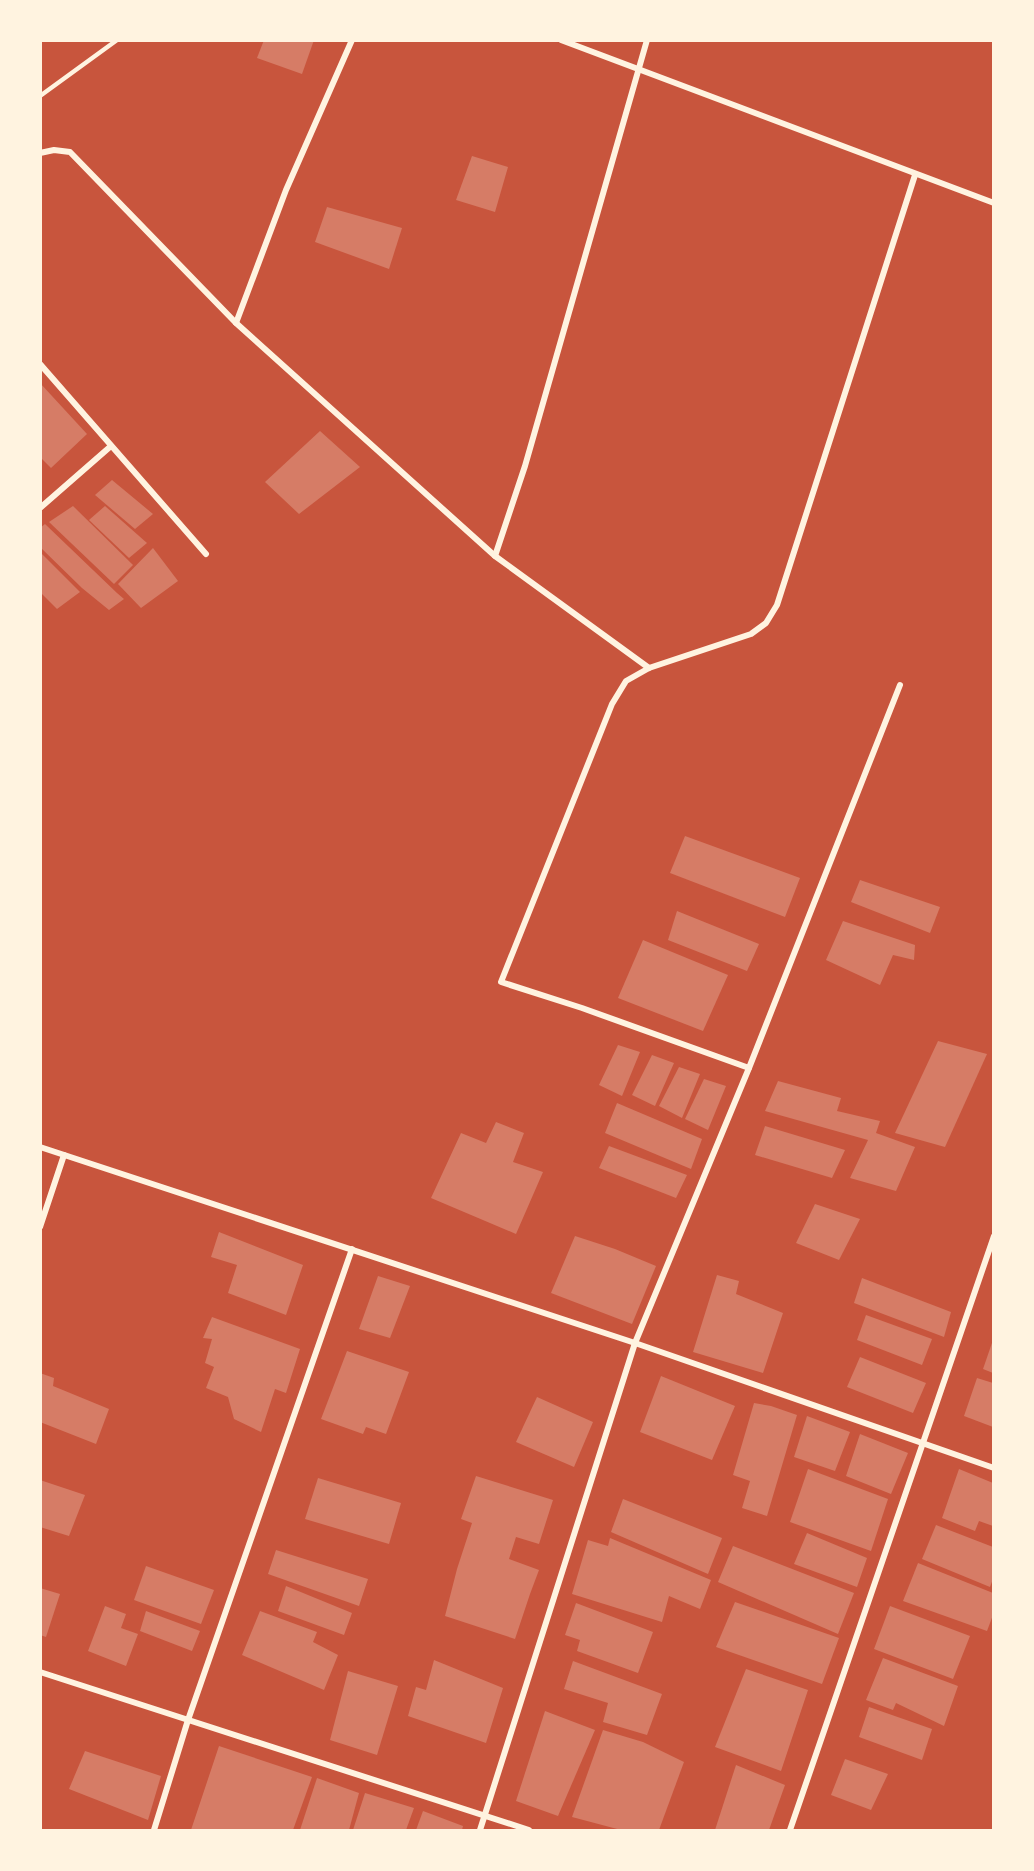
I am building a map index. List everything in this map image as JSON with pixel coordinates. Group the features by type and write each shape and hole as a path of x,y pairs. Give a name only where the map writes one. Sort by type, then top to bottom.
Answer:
{"street":[{"path":"236,324 286,190 352,40"},
{"path":"561,40 993,203"},
{"path":"495,556 525,466 647,40"},
{"path":"40,153 54,150 70,152 236,324 495,556 650,668"},
{"path":"748,1068 582,1008 501,982 612,704 626,681 650,668 752,634 766,623 777,605 915,175"},
{"path":"40,364 206,554"},
{"path":"40,508 111,446"},
{"path":"480,1830 635,1343 748,1068 900,685"},
{"path":"40,1147 635,1343 993,1468"},
{"path":"40,1227 64,1155"},
{"path":"789,1830 993,1236"},
{"path":"154,1830 188,1720 352,1250"},
{"path":"40,1672 529,1830"}],"lane":[{"path":"40,96 117,40"}],"building":[{"path":"264,40 314,40 302,74 257,58"},
{"path":"472,156 508,167 495,212 456,200"},
{"path":"327,207 402,228 389,269 315,242"},
{"path":"40,383 87,434 51,468 40,457"},
{"path":"320,431 360,467 299,514 265,482"},
{"path":"112,480 153,514 135,529 95,495"},
{"path":"73,506 133,565 114,584 49,522"},
{"path":"105,506 147,543 129,558 89,520"},
{"path":"45,524 124,599 109,610 82,588 40,547 40,528"},
{"path":"153,548 178,581 141,608 118,584"},
{"path":"40,552 80,592 57,609 40,592"},
{"path":"685,836 800,878 785,917 670,873"},
{"path":"860,880 940,907 930,933 851,902"},
{"path":"677,911 759,944 747,971 668,940"},
{"path":"843,921 915,945 914,960 893,955 880,985 826,960"},
{"path":"643,940 728,975 703,1031 618,998"},
{"path":"938,1041 987,1054 945,1147 895,1133"},
{"path":"618,1045 640,1052 622,1096 599,1085"},
{"path":"652,1055 674,1063 655,1106 632,1095"},
{"path":"679,1067 700,1074 682,1118 659,1106"},
{"path":"704,1079 726,1086 708,1130 685,1119"},
{"path":"778,1081 841,1098 837,1111 880,1121 876,1133 915,1147 896,1191 850,1178 868,1140 765,1111"},
{"path":"617,1103 702,1139 691,1169 605,1133"},
{"path":"496,1122 524,1133 513,1162 543,1172 516,1234 431,1198 461,1133 486,1143"},
{"path":"765,1126 845,1150 832,1178 755,1155"},
{"path":"609,1146 687,1175 676,1198 599,1168"},
{"path":"815,1204 860,1219 839,1260 796,1243"},
{"path":"219,1232 303,1265 286,1315 228,1293 237,1265 211,1257"},
{"path":"575,1236 656,1266 632,1324 551,1293"},
{"path":"717,1275 739,1281 736,1294 783,1313 763,1373 693,1352"},
{"path":"378,1276 410,1286 390,1338 359,1329"},
{"path":"862,1278 951,1312 944,1337 854,1303"},
{"path":"866,1315 932,1339 922,1365 857,1340"},
{"path":"212,1317 300,1349 286,1393 275,1389 261,1432 234,1419 228,1397 206,1388 214,1367 205,1363 212,1339 203,1338"},
{"path":"993,1340 993,1373 983,1369"},
{"path":"347,1351 409,1372 386,1434 366,1427 363,1434 321,1419"},
{"path":"860,1357 926,1383 913,1413 847,1387"},
{"path":"40,1373 54,1378 53,1386 109,1409 96,1444 40,1422"},
{"path":"661,1376 735,1406 712,1460 640,1432"},
{"path":"977,1378 993,1383 993,1427 964,1416"},
{"path":"537,1397 593,1422 574,1467 516,1442"},
{"path":"754,1403 797,1415 767,1516 742,1508 750,1481 733,1475"},
{"path":"807,1416 850,1432 835,1471 794,1457"},
{"path":"860,1434 908,1453 891,1494 846,1476"},
{"path":"808,1469 888,1499 871,1551 790,1522"},
{"path":"959,1469 993,1483 993,1526 979,1521 975,1531 942,1518"},
{"path":"476,1476 553,1500 539,1544 516,1537 509,1559 539,1570 515,1639 445,1616 472,1523 461,1519"},
{"path":"318,1478 401,1503 389,1544 305,1519"},
{"path":"40,1480 85,1495 69,1536 40,1527"},
{"path":"623,1499 722,1538 708,1574 611,1532"},
{"path":"936,1525 993,1547 993,1579 990,1587 922,1559"},
{"path":"807,1533 867,1558 857,1587 794,1564"},
{"path":"610,1538 711,1580 700,1609 669,1596 662,1622 572,1594 588,1540 608,1546"},
{"path":"733,1546 854,1593 838,1634 718,1582"},
{"path":"276,1550 368,1579 359,1606 268,1574"},
{"path":"918,1563 993,1593 993,1615 987,1631 903,1601"},
{"path":"146,1566 214,1590 201,1624 134,1600"},
{"path":"286,1586 352,1613 344,1635 278,1611"},
{"path":"40,1588 60,1594 46,1637 40,1635"},
{"path":"735,1602 839,1638 822,1684 716,1647"},
{"path":"576,1603 653,1632 638,1673 577,1651 580,1640 565,1635"},
{"path":"105,1606 126,1614 121,1628 138,1634 126,1666 88,1651"},
{"path":"890,1606 970,1636 953,1679 874,1649"},
{"path":"146,1611 200,1631 192,1651 140,1631"},
{"path":"260,1611 317,1632 313,1642 338,1655 324,1690 242,1655"},
{"path":"883,1658 958,1686 944,1726 896,1703 893,1710 866,1700"},
{"path":"434,1660 503,1688 486,1743 408,1716 416,1687 426,1690"},
{"path":"573,1661 662,1694 647,1735 603,1722 608,1703 564,1689"},
{"path":"746,1669 808,1690 781,1771 715,1747"},
{"path":"348,1671 398,1686 377,1755 330,1740"},
{"path":"869,1707 932,1729 922,1760 859,1737"},
{"path":"545,1711 595,1730 558,1816 516,1801"},
{"path":"603,1730 643,1742 684,1762 659,1830 621,1830 572,1817"},
{"path":"219,1746 312,1777 293,1830 191,1830"},
{"path":"85,1751 161,1776 148,1820 69,1789"},
{"path":"845,1759 888,1774 871,1810 831,1795"},
{"path":"736,1765 785,1785 769,1830 715,1830"},
{"path":"317,1778 359,1793 349,1830 300,1830"},
{"path":"365,1793 414,1808 406,1830 353,1830"},
{"path":"423,1811 463,1826 462,1830 416,1830"}]}
